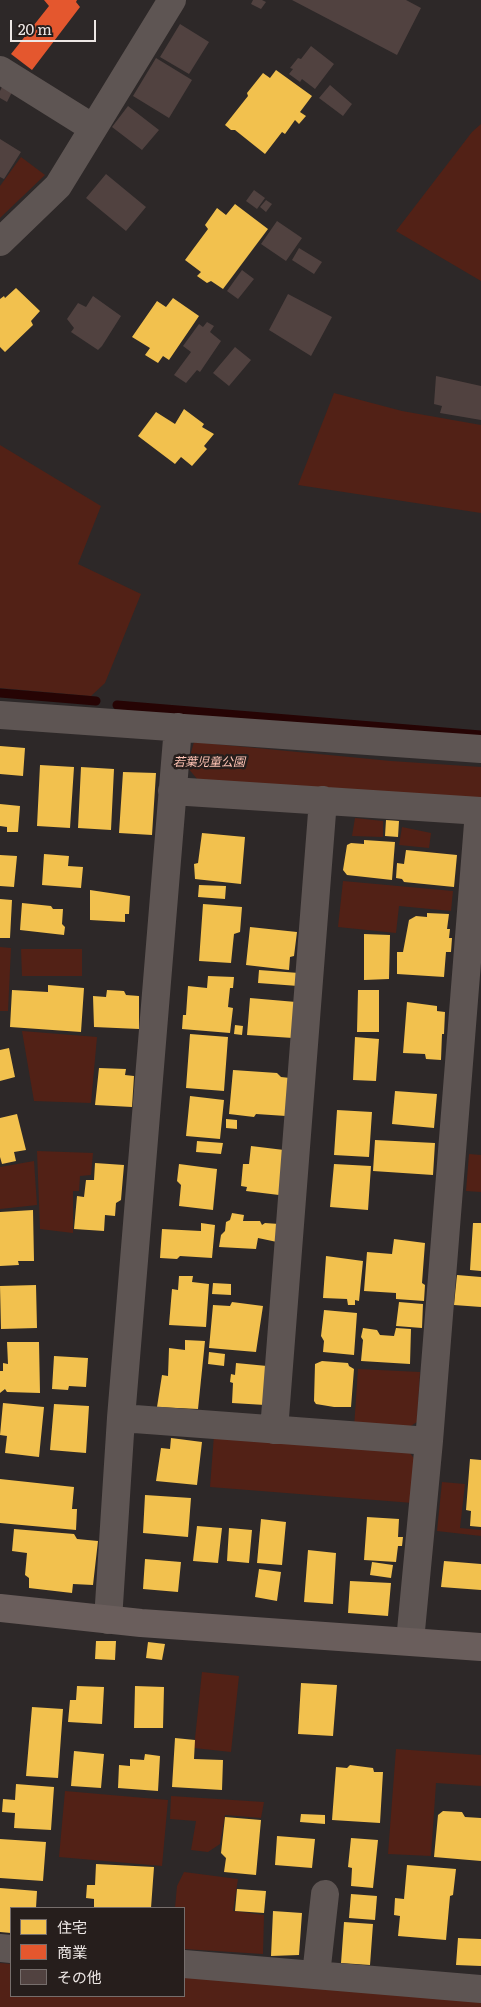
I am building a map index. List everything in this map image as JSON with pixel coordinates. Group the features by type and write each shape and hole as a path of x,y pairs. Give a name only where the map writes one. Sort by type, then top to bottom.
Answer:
{"street":[{"path":"0,242 58,186 172,0"},
{"path":"0,70 93,128"},
{"path":"0,715 481,749"},
{"path":"108,1620 121,1418 178,728"},
{"path":"172,791 480,811 410,1641"},
{"path":"274,1430 323,800"},
{"path":"121,1418 428,1441"},
{"path":"0,1608 108,1620 481,1647"},
{"path":"316,1975 325,1894"},
{"path":"185,1964 481,1989"}],"green space":[{"path":"481,124 481,281 396,231 472,132"},
{"path":"21,157 45,175 0,218 0,186"},
{"path":"334,393 402,411 481,425 481,513 298,485"},
{"path":"0,445 101,506 78,564 141,594 105,683 91,696 0,688"},
{"name":"若葉児童公園","path":"194,742 391,761 481,767 481,798 198,780 187,767"},
{"path":"355,818 383,821 383,837 352,836"},
{"path":"402,827 431,833 429,848 399,845"},
{"path":"343,881 453,891 451,911 399,906 396,933 338,927"},
{"path":"0,947 11,948 8,1011 0,1011"},
{"path":"21,949 82,949 82,976 22,976"},
{"path":"22,1031 97,1037 91,1103 34,1101"},
{"path":"37,1151 93,1153 91,1175 80,1176 79,1191 73,1191 73,1233 40,1229"},
{"path":"469,1154 481,1155 481,1192 466,1191"},
{"path":"34,1161 37,1205 0,1209 0,1167"},
{"path":"358,1369 420,1372 417,1422 403,1431 354,1428"},
{"path":"214,1435 406,1448 416,1461 413,1503 210,1487"},
{"path":"442,1482 465,1484 460,1528 481,1530 481,1536 437,1531"},
{"path":"202,1672 239,1676 231,1752 194,1748"},
{"path":"396,1749 481,1755 481,1786 436,1783 431,1856 388,1854"},
{"path":"65,1791 168,1800 162,1866 59,1857"},
{"path":"171,1796 264,1802 261,1818 225,1815 220,1844 208,1852 191,1850 196,1821 170,1819"},
{"path":"184,1872 238,1879 233,1911 264,1915 263,1954 185,1949 185,1907 175,1907 177,1886"},
{"path":"0,1963 10,1964 10,1997 185,1997 185,1977 481,2001 481,2007 0,2007"}],"building: 住宅":[{"path":"276,70 312,96 300,112 306,116 299,124 295,120 285,134 282,132 265,154 235,130 231,130 225,125 263,73 270,78"},
{"path":"235,204 268,229 223,289 211,281 207,283 197,276 201,272 185,260 208,229 205,225 217,208 226,215"},
{"path":"16,288 40,311 31,321 33,325 5,352 0,347 0,299 4,296 5,298"},
{"path":"173,298 199,316 169,360 163,356 158,363 145,355 150,348 132,337 157,301 166,307"},
{"path":"184,409 204,424 202,427 214,434 204,446 207,449 192,466 181,457 175,464 138,436 156,412 175,424"},
{"path":"0,746 25,748 23,776 0,774"},
{"path":"40,765 74,767 70,828 37,826"},
{"path":"81,767 114,769 111,830 78,828"},
{"path":"123,772 156,773 152,835 119,833"},
{"path":"0,804 20,806 18,832 7,832 7,827 0,826"},
{"path":"386,820 399,821 398,837 385,836"},
{"path":"202,833 245,837 241,884 195,879 194,864 198,863"},
{"path":"364,840 395,842 392,880 347,875 343,870 347,845 351,843 364,844"},
{"path":"406,850 457,855 454,887 404,882 402,879 396,878 397,863 404,864"},
{"path":"44,854 69,856 68,866 83,867 81,888 42,885"},
{"path":"0,855 17,856 14,887 0,886"},
{"path":"199,885 226,886 225,899 198,897"},
{"path":"90,890 130,896 129,914 125,914 125,922 90,920"},
{"path":"0,899 12,900 10,938 0,938"},
{"path":"22,903 63,909 62,924 65,927 64,935 20,930"},
{"path":"203,904 242,907 240,932 234,934 231,963 199,961"},
{"path":"427,913 449,914 447,929 450,929 449,938 452,938 451,952 446,952 444,977 397,974 397,952 403,952 409,920 416,916 427,917"},
{"path":"250,927 297,932 294,956 290,957 289,970 246,965"},
{"path":"364,934 390,935 389,979 364,980"},
{"path":"259,970 299,973 298,986 258,983"},
{"path":"208,976 234,977 233,988 230,988 228,1007 233,1008 230,1033 182,1029 183,1015 186,1015 188,986 207,988"},
{"path":"48,985 84,988 81,1032 10,1027 12,990 48,992"},
{"path":"107,990 124,991 126,995 139,996 139,1029 94,1027 93,996 106,997"},
{"path":"358,990 379,990 379,1032 357,1032"},
{"path":"250,998 296,1002 293,1038 247,1035"},
{"path":"407,1002 437,1006 437,1011 445,1012 441,1060 426,1059 425,1054 403,1053"},
{"path":"235,1025 243,1026 242,1035 234,1034"},
{"path":"190,1034 228,1037 224,1091 186,1088"},
{"path":"355,1037 379,1039 376,1081 353,1080"},
{"path":"9,1048 15,1077 0,1081 0,1050"},
{"path":"99,1068 126,1069 125,1075 134,1076 132,1107 95,1105"},
{"path":"233,1070 277,1073 281,1077 290,1078 286,1116 256,1114 254,1117 229,1114"},
{"path":"395,1091 437,1094 434,1128 392,1124"},
{"path":"190,1096 224,1100 220,1139 186,1136"},
{"path":"337,1110 372,1112 369,1157 334,1155"},
{"path":"17,1114 26,1150 14,1152 16,1161 2,1164 0,1157 0,1118"},
{"path":"226,1119 237,1120 237,1129 226,1128"},
{"path":"375,1140 435,1143 433,1175 373,1171"},
{"path":"197,1141 223,1143 221,1154 196,1152"},
{"path":"251,1146 284,1150 279,1195 246,1191 247,1187 241,1186 243,1164 249,1164"},
{"path":"95,1163 124,1165 121,1200 116,1203 115,1216 105,1215 104,1231 74,1229 77,1196 84,1197 86,1180 94,1180"},
{"path":"179,1164 217,1169 213,1210 179,1206 181,1185 177,1181"},
{"path":"334,1164 371,1166 368,1210 330,1207"},
{"path":"33,1210 34,1261 18,1261 19,1265 0,1266 0,1212"},
{"path":"232,1213 244,1215 243,1221 260,1221 262,1225 265,1223 279,1224 277,1242 258,1238 256,1249 219,1247 221,1235 225,1231 226,1222 230,1220"},
{"path":"201,1223 215,1225 212,1258 180,1256 177,1259 160,1258 162,1229 201,1231"},
{"path":"473,1223 481,1223 481,1271 470,1270"},
{"path":"394,1239 425,1243 422,1283 425,1285 424,1301 396,1299 396,1293 364,1291 367,1252 392,1254"},
{"path":"326,1256 363,1261 359,1301 355,1300 355,1305 348,1305 347,1299 323,1298"},
{"path":"457,1275 481,1277 481,1307 454,1305"},
{"path":"179,1276 193,1276 192,1282 209,1284 206,1327 169,1325 172,1289 178,1290"},
{"path":"213,1283 231,1284 231,1295 212,1294"},
{"path":"36,1285 37,1328 1,1329 0,1286"},
{"path":"232,1302 263,1306 256,1352 209,1348 213,1305 230,1306"},
{"path":"399,1302 423,1304 422,1328 396,1326"},
{"path":"324,1310 357,1313 354,1355 323,1352 324,1341 321,1336"},
{"path":"363,1328 377,1330 380,1335 394,1336 396,1328 411,1329 410,1364 361,1361"},
{"path":"185,1340 205,1341 198,1409 157,1407 162,1375 168,1376 169,1348 185,1350"},
{"path":"7,1342 39,1342 40,1393 7,1392 5,1389 0,1393 0,1371 3,1371 3,1363 8,1364"},
{"path":"209,1352 225,1354 224,1366 208,1364"},
{"path":"54,1356 88,1358 86,1387 69,1386 68,1390 52,1389"},
{"path":"322,1361 348,1363 354,1369 351,1407 334,1407 316,1404 314,1401 315,1364"},
{"path":"236,1363 267,1366 265,1405 232,1403 233,1383 230,1382 231,1374 235,1375"},
{"path":"3,1403 44,1407 39,1457 5,1453 7,1436 0,1435"},
{"path":"54,1404 89,1406 86,1453 50,1450"},
{"path":"171,1438 202,1442 197,1485 156,1481 161,1448 170,1449"},
{"path":"470,1459 481,1460 481,1527 470,1526 471,1511 466,1510"},
{"path":"0,1479 74,1487 72,1509 77,1509 76,1530 0,1523"},
{"path":"145,1495 191,1498 188,1537 143,1533"},
{"path":"367,1517 399,1519 398,1537 403,1537 402,1546 398,1546 396,1562 364,1560"},
{"path":"261,1519 286,1522 282,1565 257,1563"},
{"path":"197,1526 222,1528 218,1563 193,1561"},
{"path":"229,1528 252,1530 249,1563 227,1561"},
{"path":"14,1529 74,1534 77,1539 98,1541 93,1585 73,1584 72,1593 29,1588 29,1578 25,1575 27,1553 12,1551"},
{"path":"308,1550 336,1553 333,1604 304,1602"},
{"path":"145,1559 181,1562 178,1592 143,1589"},
{"path":"444,1561 481,1564 481,1590 441,1587"},
{"path":"372,1562 393,1565 391,1578 370,1575"},
{"path":"259,1569 281,1572 277,1601 255,1597"},
{"path":"350,1581 391,1583 388,1616 348,1613"},
{"path":"96,1641 116,1641 115,1660 95,1659"},
{"path":"148,1642 165,1644 162,1660 146,1658"},
{"path":"301,1683 337,1685 333,1736 298,1734"},
{"path":"77,1686 104,1687 102,1724 68,1722 70,1700 76,1700"},
{"path":"135,1686 164,1687 163,1728 134,1728"},
{"path":"32,1707 63,1709 58,1778 26,1776"},
{"path":"175,1738 195,1740 194,1759 223,1760 222,1790 172,1787"},
{"path":"74,1751 104,1754 101,1788 71,1786"},
{"path":"145,1754 160,1756 158,1791 118,1788 119,1765 130,1766 130,1759 144,1760"},
{"path":"350,1765 373,1768 374,1772 383,1772 380,1823 332,1820 336,1767 347,1768"},
{"path":"16,1784 54,1787 51,1830 14,1828 15,1813 2,1812 3,1799 15,1800"},
{"path":"443,1811 462,1812 465,1817 481,1818 481,1861 434,1857 438,1815"},
{"path":"301,1814 325,1815 325,1824 300,1822"},
{"path":"225,1817 261,1820 256,1875 224,1872 226,1858 221,1853"},
{"path":"277,1836 315,1839 312,1868 275,1865"},
{"path":"351,1838 378,1840 373,1888 351,1886 352,1868 348,1867"},
{"path":"0,1839 46,1842 43,1881 0,1878"},
{"path":"96,1864 154,1867 151,1907 94,1907 94,1899 86,1898 87,1885 95,1885"},
{"path":"407,1865 456,1869 453,1895 450,1896 446,1940 398,1936 400,1916 394,1915 395,1898 404,1899"},
{"path":"0,1888 37,1891 36,1907 10,1907 10,1933 0,1932"},
{"path":"237,1889 266,1891 264,1913 235,1911"},
{"path":"351,1894 377,1896 375,1920 349,1918"},
{"path":"273,1911 302,1913 299,1955 271,1956"},
{"path":"344,1922 373,1924 370,1965 341,1963"},
{"path":"458,1938 481,1939 481,1966 456,1965"}],"building: 商業":[{"path":"44,0 77,0 76,2 80,7 32,70 11,54 49,6"}],"building: その他":[{"path":"253,0 266,2 261,9 251,4"},
{"path":"292,0 406,0 421,8 397,55"},
{"path":"180,24 209,42 189,74 160,57"},
{"path":"311,46 334,64 315,89 302,79 300,82 289,74 293,69 290,68 298,58 301,59"},
{"path":"156,58 192,80 169,118 133,96"},
{"path":"3,85 13,90 7,102 0,98 0,91"},
{"path":"330,85 352,104 343,116 319,98"},
{"path":"128,106 159,130 142,150 112,127"},
{"path":"0,139 21,152 4,179 0,177"},
{"path":"106,174 146,207 126,231 86,198"},
{"path":"254,190 265,198 257,209 246,201"},
{"path":"266,200 272,204 266,212 260,207"},
{"path":"277,221 302,238 286,261 261,244"},
{"path":"299,248 322,262 314,274 292,260"},
{"path":"242,270 254,279 238,299 227,291"},
{"path":"288,294 332,317 311,356 269,330"},
{"path":"93,296 121,316 98,350 71,332 74,328 67,319 78,303 86,307"},
{"path":"207,322 214,326 210,332 221,341 200,372 197,370 186,383 174,375 191,352 183,346 199,324 203,327"},
{"path":"235,347 251,360 229,386 213,373"},
{"path":"436,376 481,386 481,420 440,413 442,406 434,404"}],"waterway":[{"path":"0,693 96,701"},
{"path":"117,705 481,735"}]}
